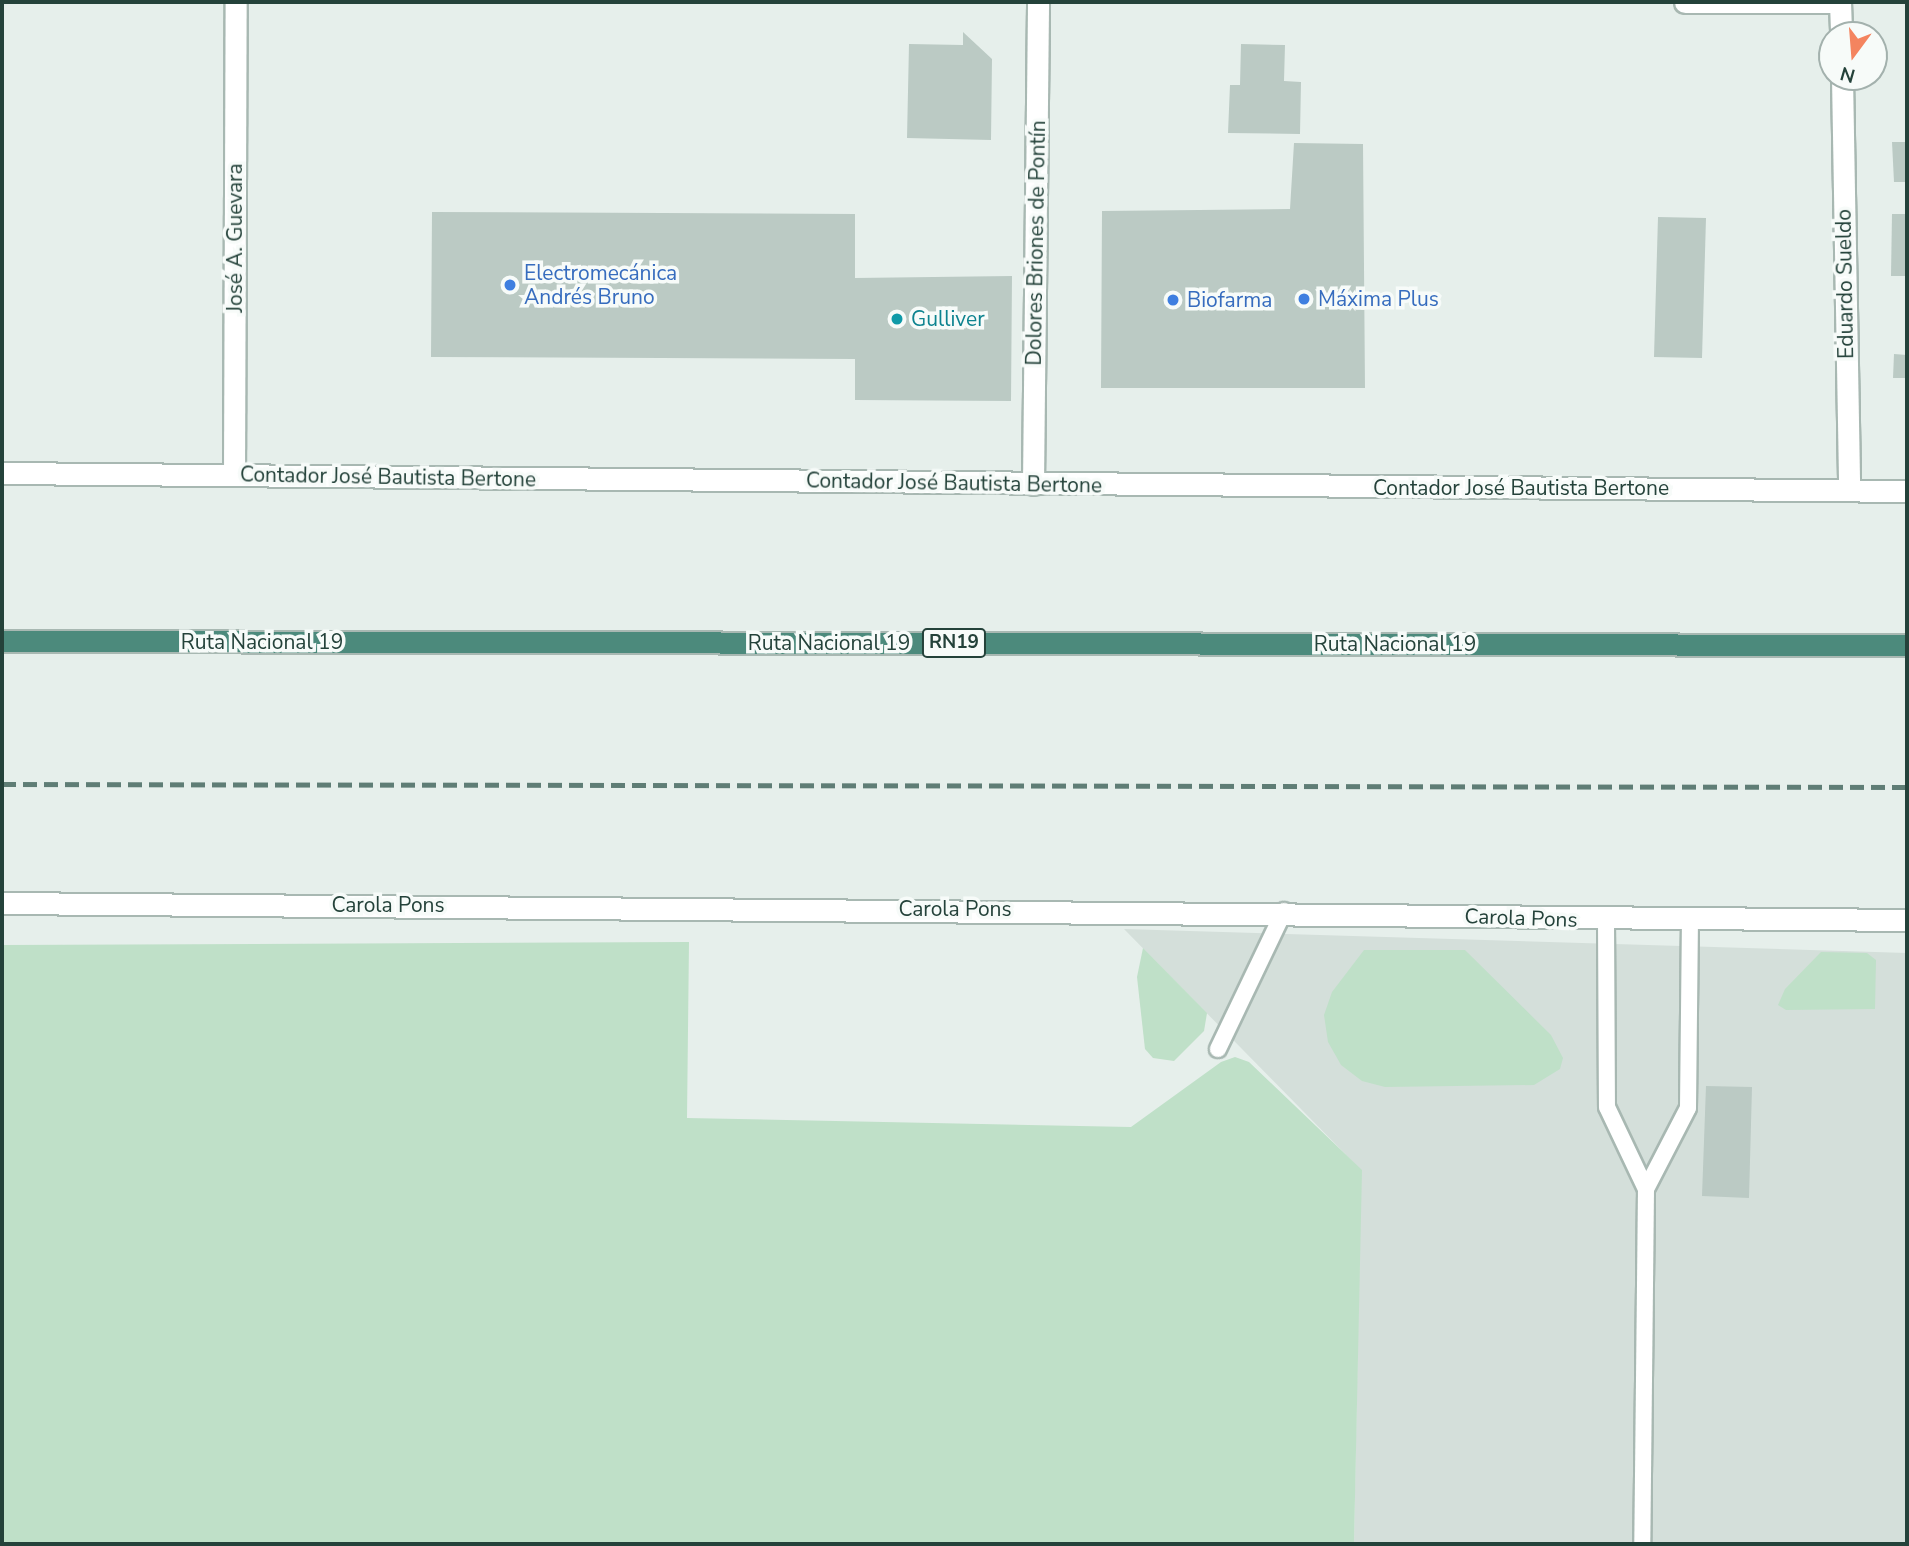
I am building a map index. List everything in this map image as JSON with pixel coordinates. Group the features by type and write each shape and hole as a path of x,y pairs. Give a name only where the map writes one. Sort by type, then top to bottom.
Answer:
{"highway":[{"name":"Ruta Nacional 19","path":"2,641 1907,645"}],"street":[{"name":"José A. Guevara","path":"234,475 236,2"},
{"name":"Dolores Briones de Pontín","path":"1034,484 1038,2"},
{"path":"1685,2 1840,2 1841,21"},
{"name":"Eduardo Sueldo","path":"1842,91 1849,490"},
{"name":"Contador José Bautista Bertone","path":"2,473 1907,491"},
{"name":"Carola Pons","path":"2,903 1284,911 1606,921 1907,920"}],"lane":[{"path":"1218,1049 1284,911"},
{"path":"1646,1189 1688,1108 1690,920"},
{"path":"1606,921 1607,1107 1646,1189 1642,1544"}],"shaded area":[{"path":"1124,929 1907,953 1907,1544 1354,1544 1361,1170"}],"green space":[{"path":"689,942 687,1118 1131,1127 1221,1062 1235,1057 1249,1062 1362,1170 1354,1544 2,1544 2,945"},
{"path":"1143,948 1207,1013 1204,1031 1174,1061 1153,1058 1145,1049 1137,977"},
{"path":"1364,950 1465,950 1551,1035 1563,1058 1560,1069 1534,1085 1385,1087 1362,1081 1341,1065 1328,1042 1324,1015 1332,992"},
{"path":"1821,952 1867,953 1876,960 1875,1009 1786,1010 1778,1005 1785,989"}],"building":[{"path":"963,32 992,59 991,140 907,138 909,44 963,45"},
{"path":"1241,44 1285,45 1284,81 1301,82 1300,134 1228,133 1230,85 1240,85"},
{"path":"1892,142 1907,142 1907,182 1894,182"},
{"path":"1294,143 1363,144 1365,388 1101,388 1102,211 1290,209"},
{"path":"432,212 855,214 855,278 1012,276 1011,401 855,400 855,359 431,357"},
{"path":"1892,214 1907,214 1907,276 1891,276"},
{"path":"1658,217 1706,218 1702,358 1654,357"},
{"path":"1894,354 1907,355 1907,378 1893,378"},
{"path":"1706,1086 1752,1087 1749,1198 1702,1196"}],"railway":[{"path":"2,784 1907,787"}],"place":[{"name":"Electromecánica Andrés Bruno","path":"510,285"},
{"name":"Máxima Plus","path":"1304,299"},
{"name":"Biofarma","path":"1173,300"},
{"name":"Gulliver","path":"897,319"}]}
